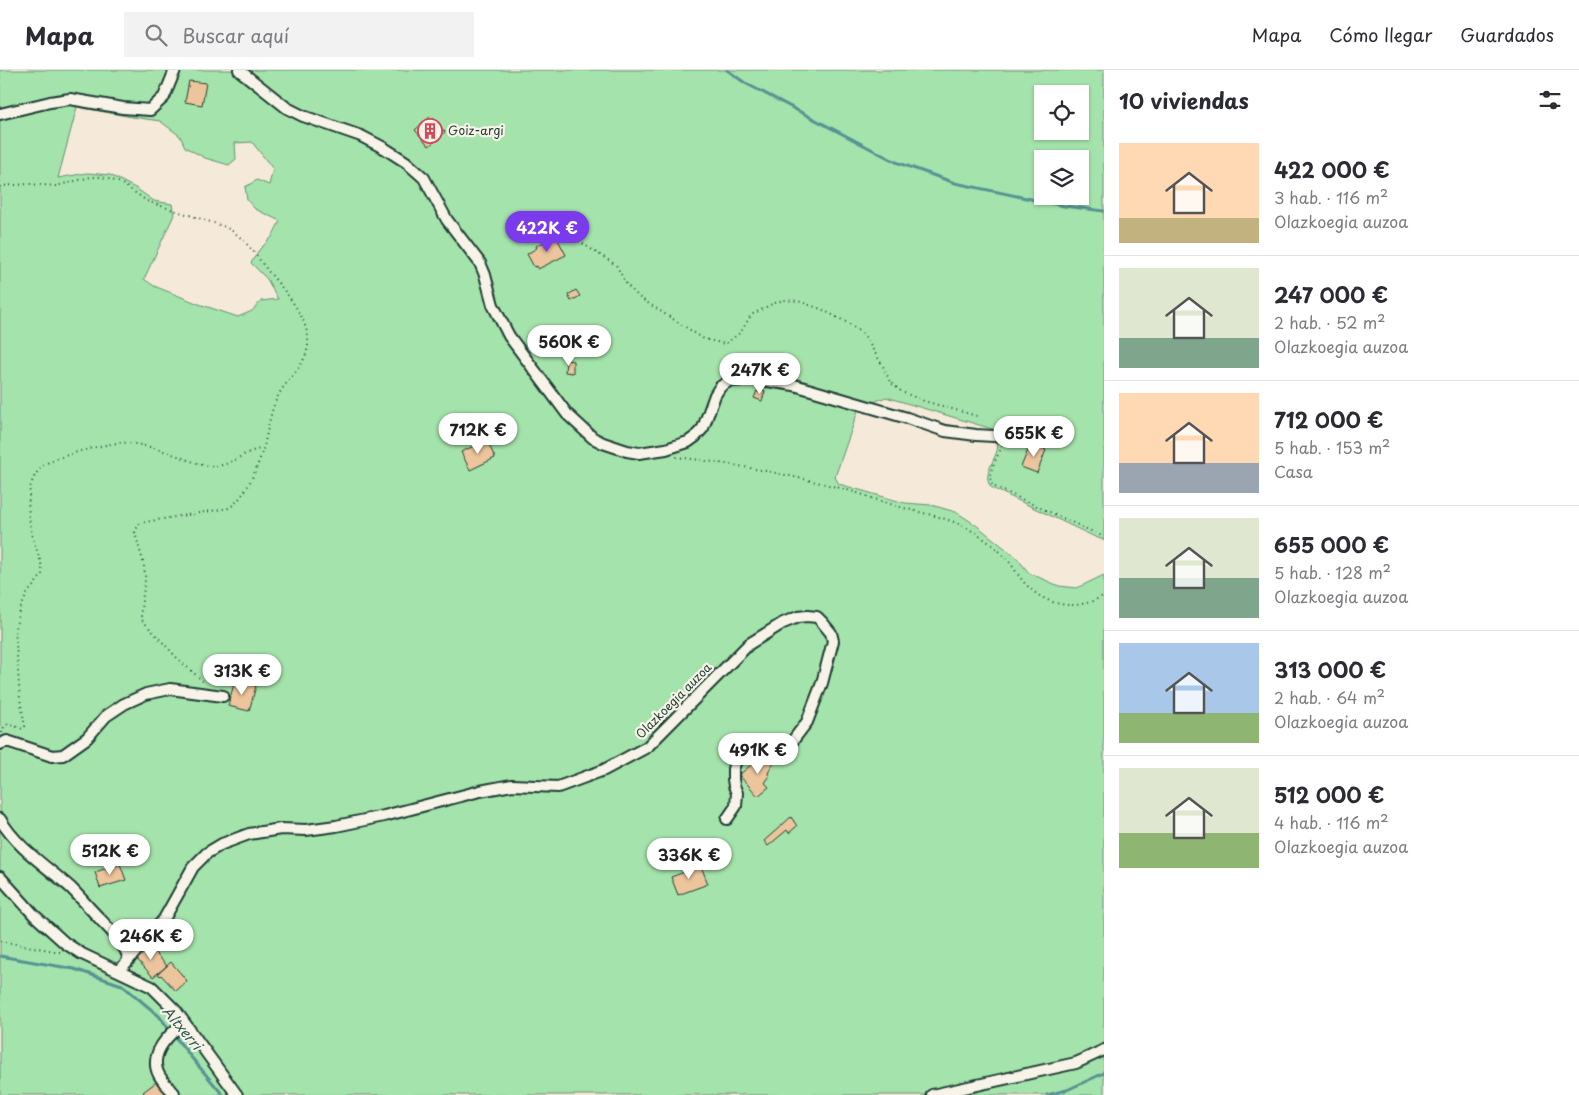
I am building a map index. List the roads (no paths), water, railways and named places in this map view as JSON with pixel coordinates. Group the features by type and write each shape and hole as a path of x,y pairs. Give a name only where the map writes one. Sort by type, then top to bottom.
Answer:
{"street":[{"path":"0,114 70,99 124,108 150,110 164,97 175,70"},
{"path":"239,70 288,108 303,116 353,133 376,144 406,162 424,178 447,220 480,263 493,305 509,336 567,414 583,430 598,441 639,453 666,449 688,442 702,428 715,394 720,387 729,381 754,379 794,385 945,431 1030,438"},
{"name":"Olazkoegia auzoa","path":"119,971 164,919 193,867 207,853 222,844 249,834 281,829 306,830 336,826 512,785 558,787 604,770 647,748 749,644 783,623 798,617 817,617 831,633 833,642 822,683 806,722 791,743 781,748 755,749 744,753 738,758 733,769 732,779 737,792 736,806 727,819"},
{"path":"0,744 7,740 52,756 63,755 87,738 106,716 124,704 146,694 170,689 223,696"},
{"path":"0,819 5,828 23,849 71,889 115,934 129,958"},
{"path":"0,877 34,915 65,943 82,954 152,987 171,1005 181,1025 238,1095"},
{"path":"174,1093 158,1073 156,1062 158,1051 169,1035 181,1025"},
{"path":"932,1095 1076,1064 1104,1050"}],"waterway":[{"path":"727,70 745,83 896,162 955,183 1064,206 1104,211"},
{"name":"Altxerri","path":"0,956 74,969 122,985 159,1016 223,1095"},
{"path":"1047,1095 1067,1090 1104,1073"}],"place":[{"name":"Goiz-argi","path":"430,131"}]}
